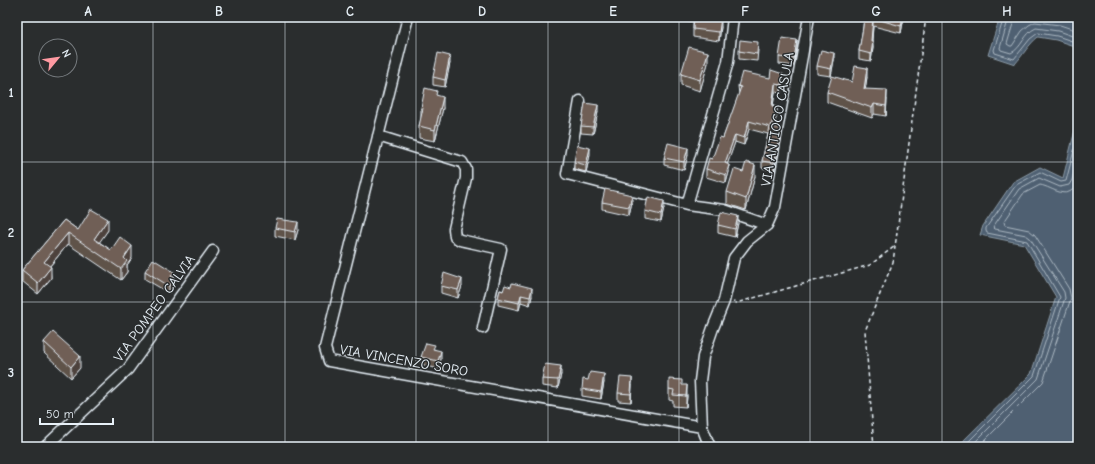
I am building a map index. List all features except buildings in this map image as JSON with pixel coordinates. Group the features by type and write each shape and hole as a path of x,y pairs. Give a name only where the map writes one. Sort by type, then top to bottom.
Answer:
{"street":[{"name":"VIA VINCENZO SORO","path":"408,17 325,348 329,361 702,427"},
{"path":"687,205 728,62 733,17"},
{"name":"VIA ANTIOCO CASULA","path":"710,447 702,427 700,381 703,357 724,301 734,258 747,241 767,225 776,207 809,17"},
{"path":"580,101 567,174 687,205 724,210 767,225"},
{"path":"378,136 462,162 466,169 466,178 454,229 455,237 460,240 501,249 483,328"},
{"name":"VIA POMPEO CALVIA","path":"45,447 128,369 214,251"}],"path":[{"path":"874,447 865,331 893,262 926,17"},
{"path":"724,301 736,303 870,265 895,246"}],"water":[{"path":"1000,17 1078,18 1078,63 1075,60 1077,47 1056,40 1038,37 1015,64 988,55"},
{"path":"1078,118 1078,447 962,447 962,442 1031,374 1056,297 1024,244 980,235 983,226 1013,182 1040,167 1063,178"}]}
